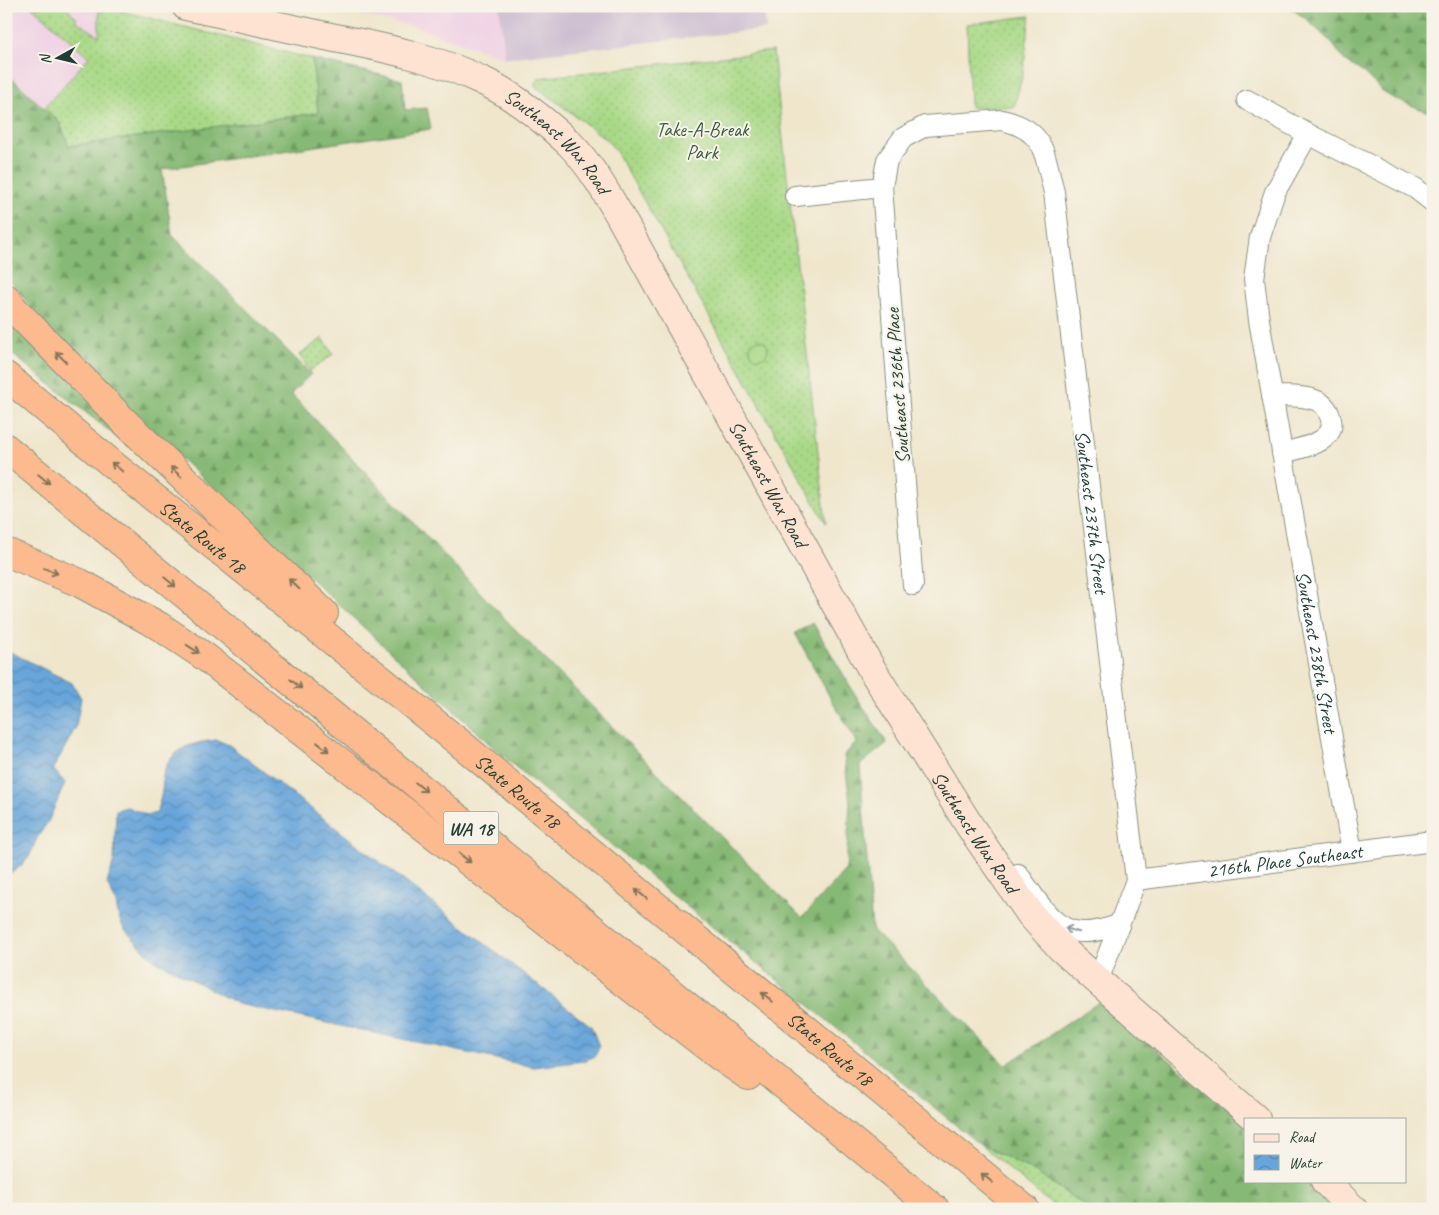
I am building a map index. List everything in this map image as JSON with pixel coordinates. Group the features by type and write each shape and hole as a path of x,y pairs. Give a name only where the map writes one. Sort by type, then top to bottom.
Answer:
{"highway":[{"path":"6,298 14,309 125,422 455,739"},
{"name":"State Route 18","path":"6,376 117,468 455,739 1025,1209"},
{"name":"WA 18","path":"6,448 935,1209"},
{"path":"6,552 80,583 159,626 204,656 719,1056 907,1186"}],"main road":[{"name":"Southeast Wax Road","path":"186,6 395,50 445,65 485,81 508,95 540,118 570,144 600,182 618,210 871,668 1031,915 1061,948 1255,1118"},
{"path":"1326,1182 1353,1209"}],"street":[{"path":"1246,100 1308,134 1415,188 1433,202"},
{"name":"Southeast 236th Place","path":"913,585 882,187 887,160 903,138 925,126 1002,120"},
{"name":"Southeast 237th Street","path":"1002,120 1015,123 1030,130 1042,145 1054,192 1136,880 1098,981"},
{"name":"Southeast 238th Street","path":"1308,134 1275,192 1260,238 1254,279 1259,320 1352,852"},
{"path":"795,196 882,187"},
{"path":"1272,396 1315,400 1326,408 1331,418 1331,428 1326,437 1313,445 1282,453"},
{"name":"216th Place Southeast","path":"1136,880 1433,841"},
{"path":"982,842 1008,860 1053,920 1068,930 1082,933 1119,925"}],"shaded area":[{"path":"6,6 99,6 99,37 60,123 6,73"},
{"path":"315,6 499,6 505,58 413,26"},
{"path":"499,6 764,6 766,29 505,58"}],"green space":[{"path":"31,6 64,6 76,17 76,21 99,36 99,6 102,6 312,59 319,113 68,146 60,123 44,108 89,57"},
{"path":"1287,6 1433,6 1433,118 1428,112 1383,92 1364,73 1345,61 1331,42 1305,18"},
{"path":"1030,16 1023,73 1014,107 970,107 967,24"},
{"name":"Take-A-Break Park","path":"773,51 826,523 616,151 606,139 534,85 538,78"},
{"path":"312,59 402,80 405,110 427,108 431,129 162,169 172,235 311,374 291,394 509,623 802,918 846,869 850,803 844,755 857,742 795,633 813,623 856,696 887,743 860,765 872,929 1006,1065 1099,1002 1244,1121 1244,1182 1306,1182 1332,1209 1090,1209 1032,1170 979,1144 507,760 91,375 40,320 6,275 6,73 60,123 69,146 318,113"},
{"path":"6,311 131,445 128,446 6,349"},
{"path":"323,338 333,354 310,371 299,355"},
{"path":"755,340 763,340 768,345 766,356 755,358 750,353 750,345"},
{"path":"979,1144 1032,1170 1090,1209 1057,1209"}],"water":[{"path":"6,650 72,683 81,698 76,727 53,769 65,783 49,820 37,838 29,857 6,877"},
{"path":"217,740 229,745 591,1026 599,1046 595,1056 584,1061 534,1067 238,1004 155,960 124,929 118,915 116,903 107,883 114,861 116,810 127,807 147,815 157,813 162,794 163,774 173,757 185,747"}]}
